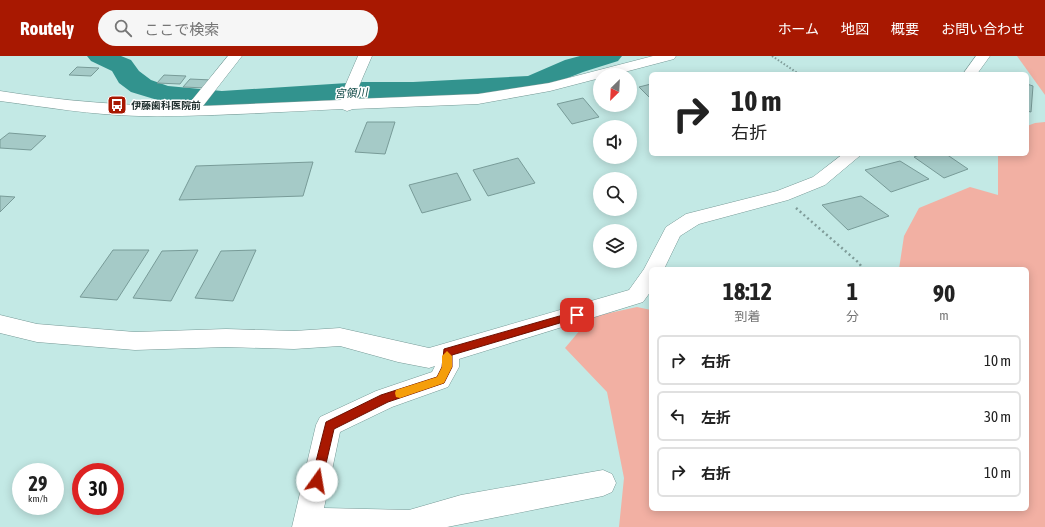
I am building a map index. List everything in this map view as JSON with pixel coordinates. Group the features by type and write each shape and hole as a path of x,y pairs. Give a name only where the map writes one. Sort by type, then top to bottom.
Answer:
{"street":[{"path":"199,102 235,56"},
{"path":"349,97 365,56"},
{"path":"0,96 60,105 130,111 199,102 349,97 478,99 550,87 669,56"},
{"path":"971,72 983,56"},
{"path":"655,267 673,232 693,219 782,196 819,181 851,156"},
{"path":"0,324 37,333 135,341 226,338 294,340 340,337 398,352 430,358 636,296 649,278"},
{"path":"448,352 447,367 440,380 385,399 330,426 306,525 409,524 461,509 603,483"}],"path":[{"path":"772,56 796,72"},
{"path":"782,196 862,267"}],"shaded area":[{"path":"1017,56 1045,56 1045,95 1029,72"},
{"path":"1045,122 1045,527 619,527 624,478 607,392 565,348 591,317 637,307 649,310 649,511 1029,511 1029,267 899,267 904,236 919,208 970,187 998,195 998,156 1029,156 1029,125"}],"building":[{"path":"77,67 99,68 91,76 69,75"},
{"path":"164,75 186,76 180,84 157,83"},
{"path":"190,79 212,80 206,88 183,87"},
{"path":"649,84 649,97 639,87"},
{"path":"1029,85 1033,86 1031,112 1029,112"},
{"path":"583,98 593,110 593,112 599,117 572,124 557,104"},
{"path":"367,122 395,122 385,154 355,152"},
{"path":"9,133 46,136 31,150 0,148 0,140"},
{"path":"949,156 968,169 944,178 914,157"},
{"path":"518,158 535,183 488,196 473,170"},
{"path":"900,161 929,179 891,192 865,170"},
{"path":"313,162 303,196 179,200 196,166"},
{"path":"457,173 471,200 422,213 409,185"},
{"path":"0,196 15,197 0,212"},
{"path":"861,196 889,216 848,230 822,205"},
{"path":"113,250 149,250 117,300 80,297"},
{"path":"198,250 171,301 133,298 162,251"},
{"path":"256,250 233,301 195,298 221,251"}],"waterway":[{"name":"宮領川","path":"100,56 122,66 129,77 141,86 164,94 222,99 363,90 413,90 532,84 574,66 609,56"}],"slow traffic":[{"path":"400,393 440,380 447,367 447,356"}],"place":[{"name":"伊藤歯科医院前","path":"117,105"}],"route":[{"path":"317,481 330,426 385,399 440,380 447,367 448,352 485,340 577,315"}]}
